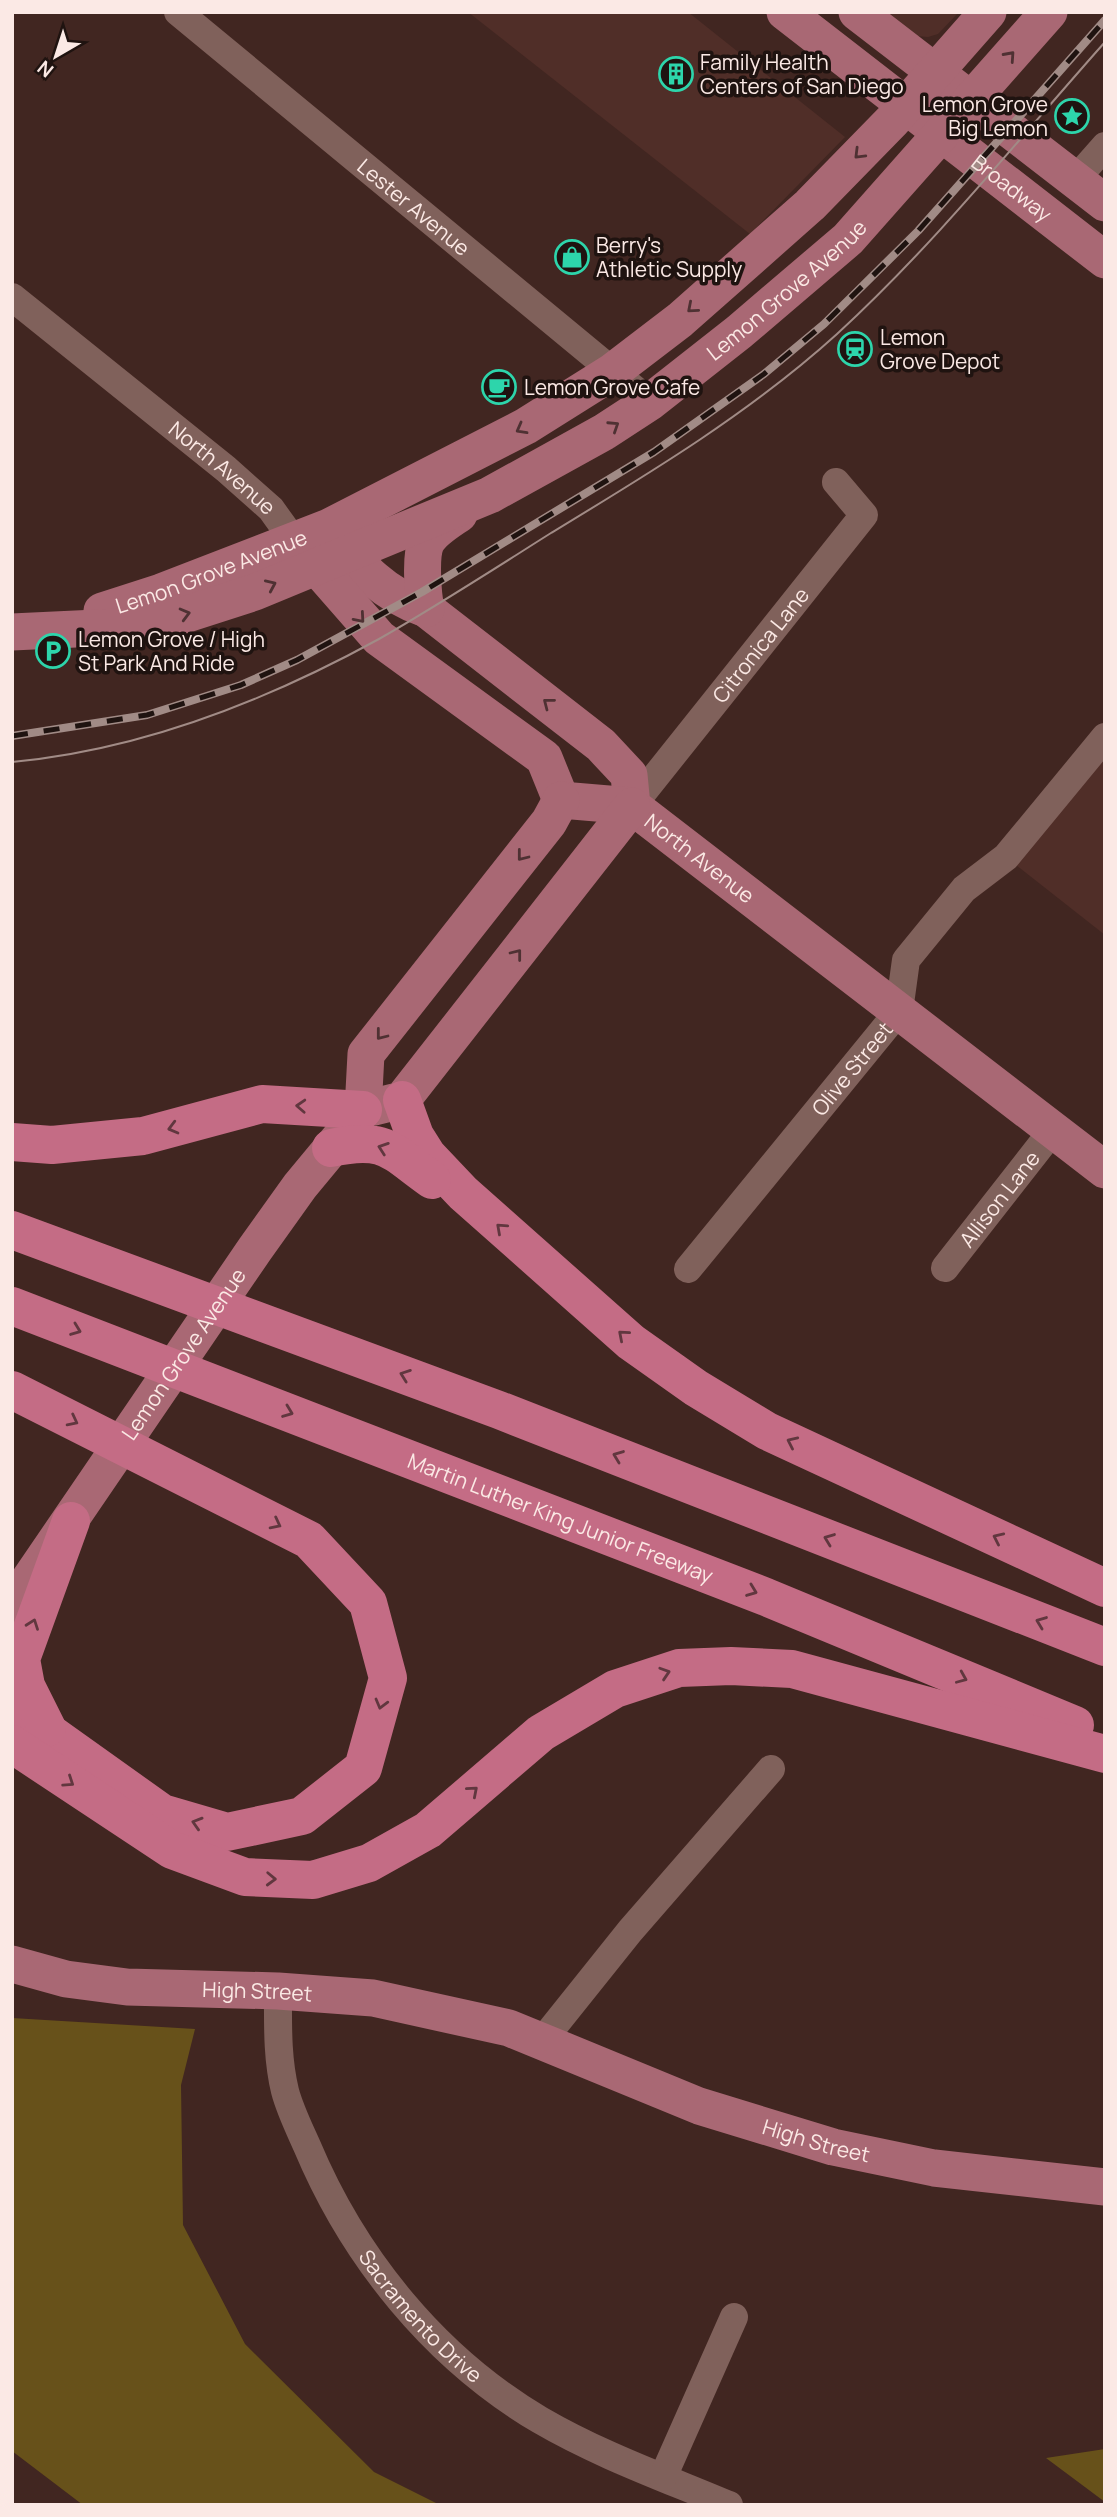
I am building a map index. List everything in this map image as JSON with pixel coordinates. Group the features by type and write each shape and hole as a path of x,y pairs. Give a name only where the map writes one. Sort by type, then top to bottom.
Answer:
{"highway":[{"path":"402,1100 415,1136 463,1194 631,1342 696,1388 767,1431 1105,1588"},
{"path":"12,1142 52,1145 143,1136 262,1104 363,1110"},
{"path":"331,1148 373,1144 392,1149 442,1186 463,1194"},
{"path":"12,1230 512,1415 1105,1647"},
{"name":"Martin Luther King Junior Freeway","path":"12,1306 766,1597 1105,1737"},
{"path":"12,1390 309,1540 368,1603 388,1678 363,1768 302,1816 227,1832 162,1813 12,1706"},
{"path":"50,1733 26,1686 21,1658 71,1521"},
{"path":"12,1744 172,1850 245,1877 313,1880 369,1863 428,1830 541,1733 615,1689 680,1668 732,1666 792,1669 1105,1754"}],"main road":[{"name":"Broadway","path":"785,12 1105,260"},
{"path":"857,12 1105,203"},
{"name":"Lemon Grove Avenue","path":"322,547 612,372 680,320 810,205 907,105 988,12"},
{"name":"Lemon Grove Avenue","path":"28,631 322,547 489,495 604,432 650,402 739,332 848,239 1049,12"},
{"path":"426,610 422,592 426,544 443,525 489,495"},
{"name":"North Avenue","path":"322,547 366,574 402,601 426,610 601,745 629,775 632,806 1105,1170"},
{"name":"North Avenue","path":"322,547 379,638 544,758 561,800"},
{"path":"561,800 632,806 402,1100 363,1110 366,1054 549,822 561,800"},
{"path":"450,948 475,1008"},
{"name":"Lemon Grove Avenue","path":"12,1605 255,1249 300,1186 363,1110"},
{"name":"High Street","path":"12,1964 66,1979 127,1987 278,1991 373,1998 509,2028 699,2106 834,2147 934,2168 1105,2187"}],"street":[{"name":"Lester Avenue","path":"178,12 650,402"},
{"path":"1075,180 1105,146"},
{"name":"North Avenue","path":"12,297 226,469 271,509 322,547"},
{"name":"Citronica Lane","path":"632,806 864,515 836,482"},
{"name":"Olive Street","path":"688,1269 898,1011 906,960 964,889 1006,857 1105,737"},
{"name":"Allison Lane","path":"944,1268 1053,1130"},
{"path":"542,2041 630,1931 771,1769"},
{"name":"Sacramento Drive","path":"278,1991 278,2057 286,2093 319,2175 351,2232 381,2277 436,2339 502,2394 575,2440 729,2505"},
{"path":"663,2477 734,2317"}],"shaded area":[{"path":"468,12 688,12 845,137 750,234"},
{"path":"885,12 959,12 938,34 928,37 916,36"},
{"path":"1105,737 1105,935 1006,857"},
{"path":"12,2018 195,2029 181,2085 183,2225 245,2344 374,2472 440,2505 83,2505 12,2451"},
{"path":"1105,2449 1105,2502 1046,2458"}],"tram line":[{"path":"12,762 60,756 155,734 202,719 292,683 422,614 699,440 770,390 873,300 941,229 1105,42"}],"railway":[{"path":"12,736 147,715 241,685 297,660 422,592 654,452 764,374 824,324 918,231 1105,20"}],"place":[{"name":"Family Health Centers of San Diego","path":"676,74"},
{"name":"Lemon Grove Big Lemon","path":"1072,116"},
{"name":"Berry's Athletic Supply","path":"572,257"},
{"name":"Lemon Grove Depot","path":"855,349"},
{"name":"Lemon Grove Cafe","path":"499,387"},
{"name":"Lemon Grove / High St Park And Ride","path":"53,651"}]}
